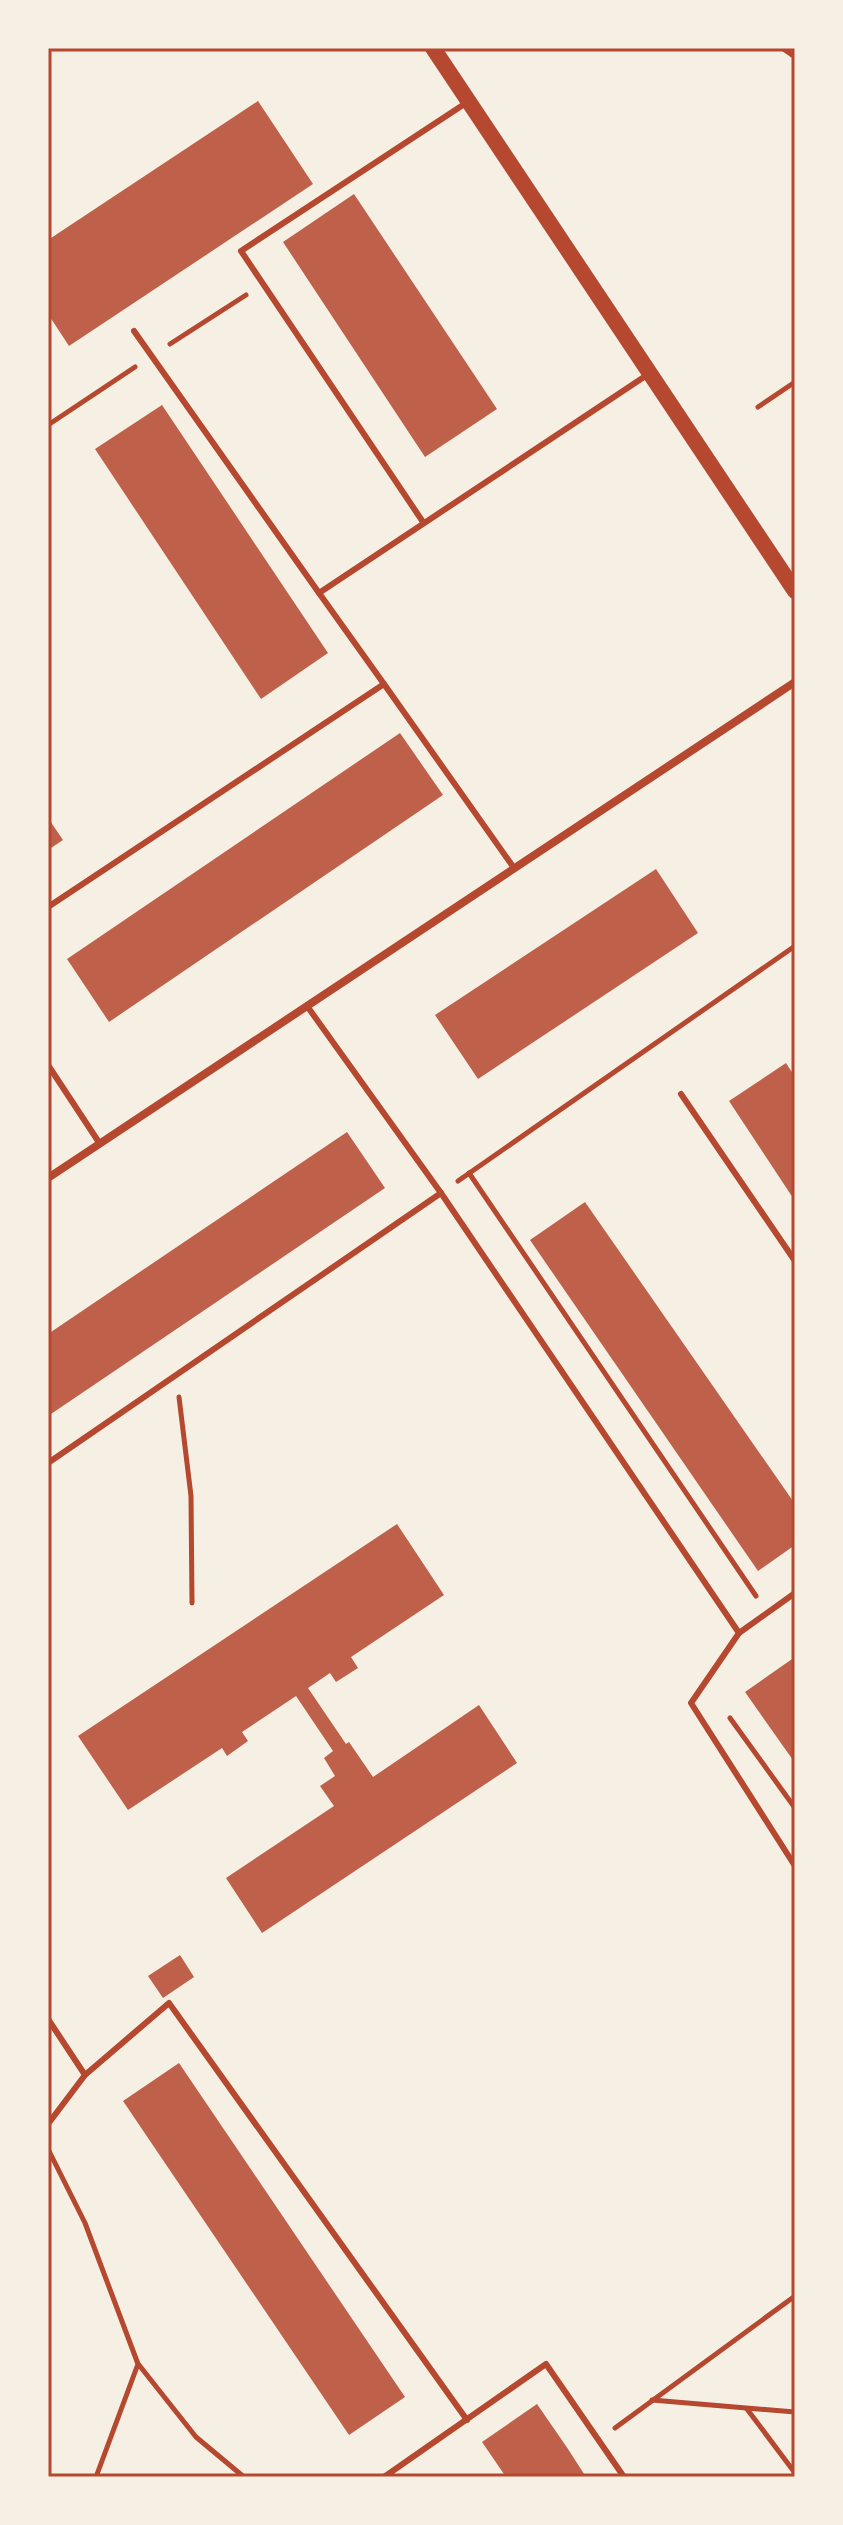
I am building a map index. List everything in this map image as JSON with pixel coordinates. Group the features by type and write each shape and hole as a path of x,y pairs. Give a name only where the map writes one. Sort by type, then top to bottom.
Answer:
{"main road":[{"path":"433,48 795,591"}],"street":[{"path":"48,1178 795,682"}],"lane":[{"path":"423,522 241,251 468,101"},
{"path":"134,331 514,868"},
{"path":"319,593 650,373"},
{"path":"48,907 384,684"},
{"path":"307,1006 441,1193 739,1633"},
{"path":"48,1065 100,1144"},
{"path":"681,1094 795,1261"},
{"path":"48,1463 441,1193"},
{"path":"795,1593 739,1633 691,1703 795,1866"},
{"path":"48,2124 85,2075 169,2003 467,2420"},
{"path":"48,2019 85,2075"},
{"path":"384,2477 546,2364 624,2477"}],"path":[{"path":"782,48 795,57"},
{"path":"758,407 795,382"},
{"path":"441,1193 795,946"},
{"path":"469,1173 768,1612"},
{"path":"176,1375 191,1496 192,1603"},
{"path":"705,1682 795,1808"},
{"path":"48,2149 85,2223 138,2364 196,2437 244,2477"},
{"path":"598,2440 795,2296"},
{"path":"96,2477 138,2364"},
{"path":"652,2400 795,2412"},
{"path":"746,2408 795,2473"}],"building":[{"path":"258,101 313,184 69,346 48,314 48,240"},
{"path":"354,194 497,409 425,457 283,242"},
{"path":"162,405 328,653 261,699 95,449"},
{"path":"400,733 443,795 109,1022 67,959"},
{"path":"48,818 63,840 48,850"},
{"path":"656,869 698,933 478,1079 435,1015"},
{"path":"786,1063 795,1077 795,1201 729,1101"},
{"path":"347,1132 385,1188 48,1416 48,1334"},
{"path":"585,1202 795,1504 795,1545 758,1571 530,1240"},
{"path":"397,1524 444,1595 351,1657 358,1668 336,1682 330,1673 308,1688 373,1777 479,1705 517,1763 262,1933 226,1878 334,1806 320,1786 335,1776 324,1758 333,1751 296,1696 242,1732 248,1741 227,1756 222,1748 128,1810 78,1736"},
{"path":"795,1657 795,1763 745,1692"},
{"path":"180,1955 194,1977 163,1998 148,1976"},
{"path":"179,2063 405,2397 349,2435 123,2101"},
{"path":"537,2404 586,2477 506,2477 482,2442"}]}
